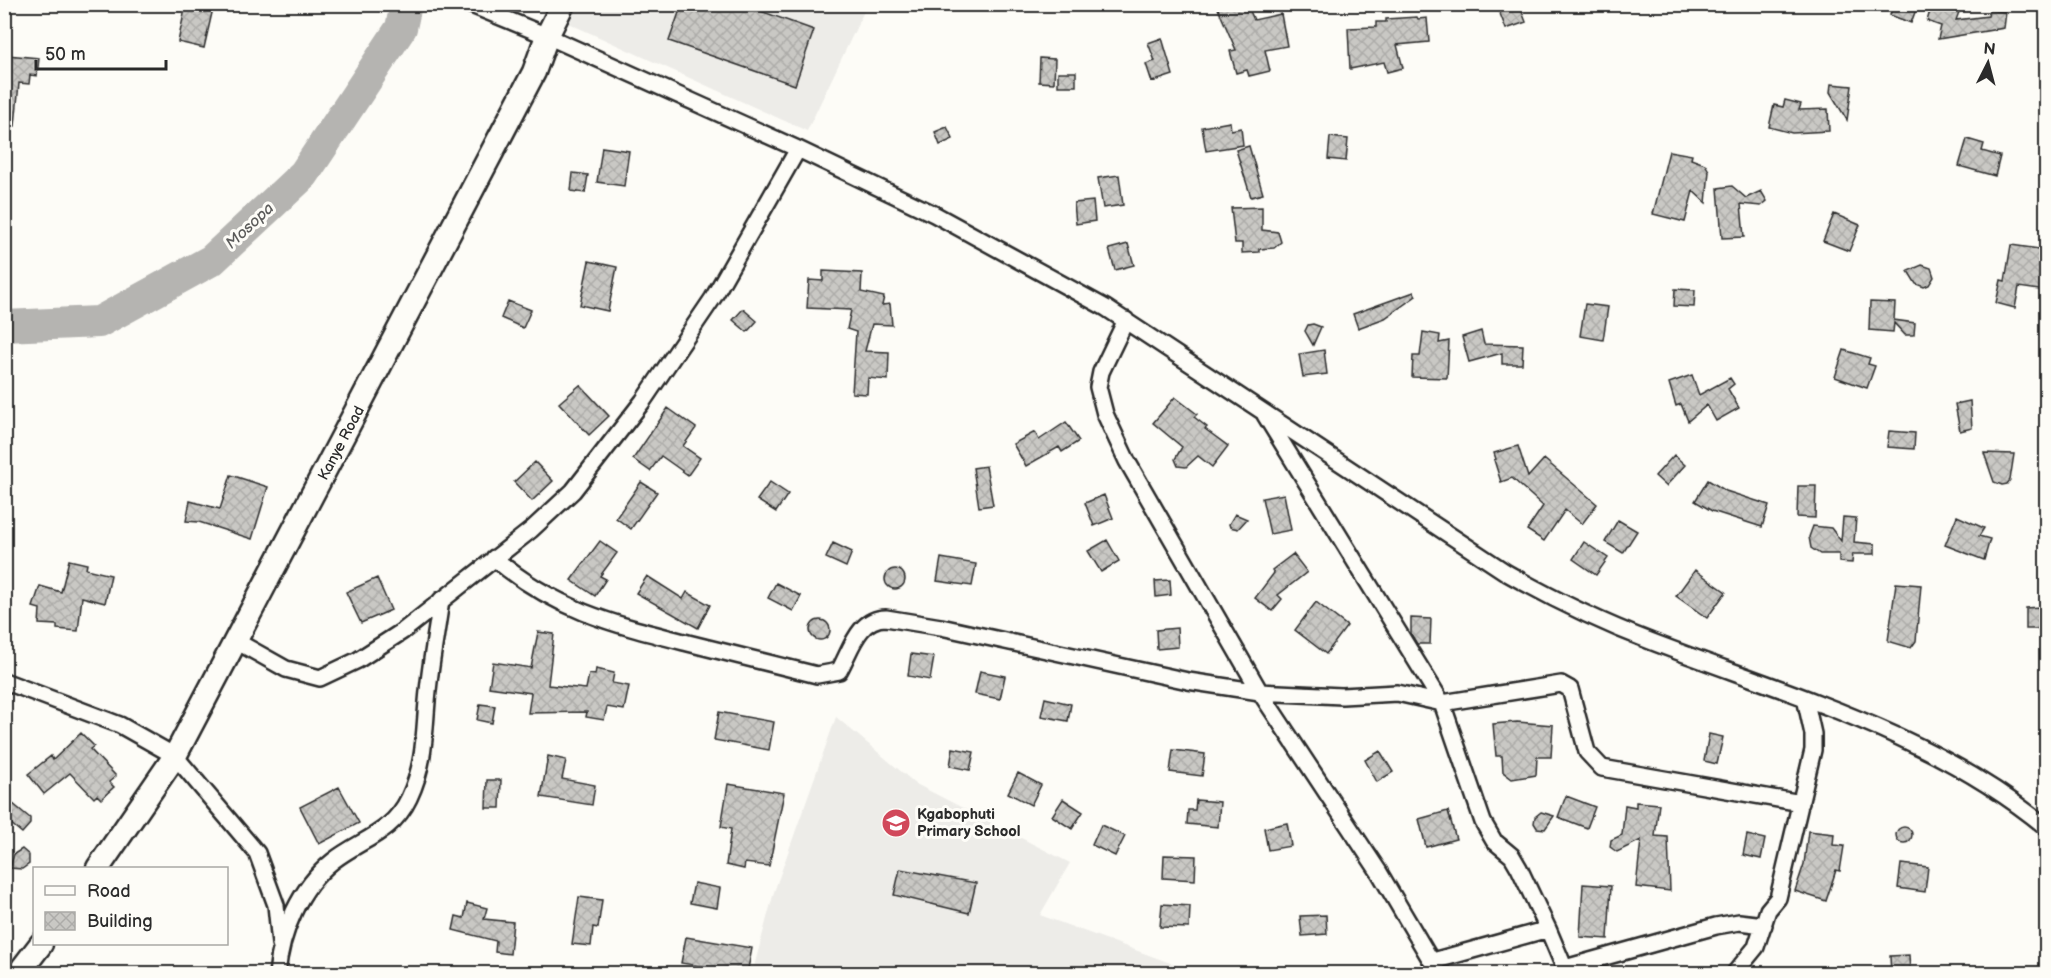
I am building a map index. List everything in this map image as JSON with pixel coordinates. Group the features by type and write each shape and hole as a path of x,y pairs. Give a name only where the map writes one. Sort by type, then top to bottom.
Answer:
{"main road":[{"name":"Kanye Road","path":"99,867 175,756 534,72 547,36 563,4"},
{"path":"18,974 40,945"}],"street":[{"path":"470,4 547,36 798,149 934,214 1126,320 1507,573 1557,601 1648,641 1871,723 1972,773 2007,795 2046,827"},
{"path":"236,641 286,669 320,678 358,660 404,631 531,530 573,491 631,418 713,298 798,149"},
{"path":"1126,320 1098,379 1101,404 1127,462 1260,692 1379,872 1436,967 1548,929"},
{"path":"1263,411 1442,703 1483,822 1494,841 1512,856 1519,868 1566,971 1716,926 1739,922 1764,925"},
{"path":"494,558 521,581 557,602 610,624 817,675 839,671 862,628 878,618 886,618 941,627 1188,681 1260,692 1342,696 1397,693 1442,703 1561,684 1570,689 1587,752 1602,768 1801,803"},
{"path":"280,947 308,886 332,861 386,830 408,800 422,763 428,690 441,600"},
{"path":"4,681 120,725 175,756 257,853 276,905 280,947 277,974"},
{"path":"1734,974 1756,947 1770,907 1778,898 1814,742 1805,698"}],"shaded area":[{"path":"528,5 867,5 807,131"},
{"name":"Kgabophuti Primary School","path":"836,717 916,784 1070,863 1040,915 1184,968 1184,973 752,974 774,892"}],"building":[{"path":"186,4 214,4 204,48 178,42"},
{"path":"682,4 741,4 814,30 795,85 669,41"},
{"path":"1216,4 1247,4 1254,20 1281,14 1287,46 1265,50 1270,71 1249,76 1247,70 1236,73 1230,51 1236,50"},
{"path":"1519,4 1526,22 1506,29 1499,11"},
{"path":"1894,4 1918,4 1911,23 1890,15"},
{"path":"1932,4 1962,4 1956,20 1988,16 1989,10 2006,12 2004,28 1938,39 1941,26 1927,21"},
{"path":"1417,17 1418,19 1427,18 1429,42 1397,45 1403,68 1387,72 1384,62 1350,69 1348,28 1376,27 1376,22 1386,22 1386,19"},
{"path":"1162,38 1173,75 1152,82 1146,64 1155,61 1148,43"},
{"path":"7,55 39,58 37,76 30,75 29,84 19,83 15,126 4,126 4,62"},
{"path":"1040,58 1055,59 1054,83 1039,82"},
{"path":"1058,72 1076,72 1076,86 1058,86"},
{"path":"1831,84 1852,86 1847,120 1830,92"},
{"path":"1785,100 1801,104 1799,110 1828,109 1829,131 1792,133 1769,127 1774,105 1783,107"},
{"path":"1230,122 1231,130 1241,128 1243,145 1206,151 1202,127"},
{"path":"947,127 953,139 940,145 935,132"},
{"path":"1330,137 1348,139 1346,161 1328,159"},
{"path":"1967,139 1984,144 1982,151 2000,156 1995,176 1959,166"},
{"path":"1249,146 1263,194 1251,197 1236,150"},
{"path":"602,147 629,151 624,186 597,182"},
{"path":"1669,151 1692,155 1691,159 1705,164 1709,171 1706,203 1693,191 1685,222 1653,214"},
{"path":"573,173 588,175 585,193 571,191"},
{"path":"1119,175 1123,205 1103,208 1098,178"},
{"path":"1732,186 1746,198 1761,191 1767,201 1761,206 1741,204 1744,237 1722,238 1718,188"},
{"path":"1093,201 1095,221 1076,224 1074,203"},
{"path":"1262,207 1262,230 1278,232 1281,242 1274,248 1242,253 1242,243 1235,243 1231,208"},
{"path":"1834,214 1860,225 1849,251 1823,241"},
{"path":"1128,244 1134,265 1115,270 1109,249"},
{"path":"2011,245 2046,250 2046,291 2019,287 2015,308 1996,303 2001,280 2005,281"},
{"path":"589,261 617,267 608,311 580,305"},
{"path":"1922,265 1931,268 1934,277 1929,285 1924,287 1916,284 1908,271"},
{"path":"823,271 862,273 861,292 884,297 882,305 890,304 892,325 872,324 865,351 889,352 888,380 868,378 867,394 852,393 856,332 847,329 851,310 807,308 809,280 823,281"},
{"path":"1675,289 1695,290 1694,307 1674,306"},
{"path":"1414,292 1416,296 1385,318 1358,328 1353,314"},
{"path":"508,301 531,310 523,328 501,318"},
{"path":"1870,302 1895,303 1894,320 1915,323 1914,335 1905,335 1894,323 1893,332 1869,330"},
{"path":"1585,304 1608,307 1603,340 1580,336"},
{"path":"743,309 757,321 747,332 733,320"},
{"path":"1308,325 1321,327 1313,345 1305,331"},
{"path":"1481,331 1484,344 1523,345 1522,364 1502,364 1502,353 1469,362 1462,337"},
{"path":"1423,332 1440,335 1439,343 1449,341 1447,378 1412,377 1413,356 1420,356"},
{"path":"1324,350 1327,374 1303,377 1299,354"},
{"path":"1844,350 1870,358 1868,364 1875,366 1867,388 1835,377"},
{"path":"1692,375 1699,395 1730,378 1734,384 1728,389 1739,408 1716,421 1707,405 1688,421 1681,404 1676,406 1669,383"},
{"path":"580,385 609,416 589,435 559,403"},
{"path":"1175,397 1197,414 1194,417 1207,427 1205,429 1228,446 1212,467 1198,456 1186,467 1178,466 1175,459 1182,447 1153,423"},
{"path":"1970,401 1972,428 1960,431 1955,404"},
{"path":"668,408 696,428 683,446 700,458 688,475 661,456 650,471 633,459"},
{"path":"1066,422 1079,441 1062,452 1059,447 1026,466 1013,444 1035,432 1039,440"},
{"path":"1889,431 1915,433 1914,449 1887,447"},
{"path":"1518,446 1528,477 1544,459 1597,504 1582,524 1565,510 1544,541 1527,530 1543,506 1512,478 1501,482 1494,460 1496,459 1494,453"},
{"path":"1984,453 2014,454 2010,480 2007,484 1994,482"},
{"path":"1674,455 1685,465 1666,486 1655,476"},
{"path":"535,462 553,481 532,501 514,482"},
{"path":"986,466 993,505 979,507 973,468"},
{"path":"231,475 268,487 252,539 199,522 186,521 190,501 220,509"},
{"path":"1708,480 1726,491 1769,505 1762,527 1712,511 1695,501"},
{"path":"641,482 657,492 631,529 616,518"},
{"path":"770,482 788,494 776,512 757,500"},
{"path":"1798,486 1816,486 1815,518 1797,517"},
{"path":"1284,494 1291,530 1270,534 1262,498"},
{"path":"1104,495 1113,518 1094,526 1085,503"},
{"path":"1235,514 1247,519 1238,529 1230,527 1229,524"},
{"path":"1957,516 1984,528 1979,536 1990,539 1984,560 1945,545"},
{"path":"1843,517 1856,518 1854,542 1875,544 1875,554 1853,554 1852,563 1839,562 1839,554 1820,554 1811,548 1809,537 1813,526 1831,528 1841,541"},
{"path":"1618,520 1637,531 1623,553 1605,542"},
{"path":"1107,540 1119,561 1101,572 1088,551"},
{"path":"600,541 617,553 600,576 606,579 595,596 571,580"},
{"path":"1584,542 1608,558 1596,575 1573,559"},
{"path":"833,543 852,552 846,567 826,558"},
{"path":"1293,554 1307,572 1278,595 1282,599 1272,611 1255,598 1274,573 1272,570"},
{"path":"941,558 976,564 972,586 937,581"},
{"path":"69,560 87,564 86,569 111,575 105,603 82,597 78,631 57,629 57,625 39,624 40,609 33,607 40,586 61,592"},
{"path":"895,569 902,572 905,579 902,586 895,589 888,586 885,579 888,572"},
{"path":"1695,570 1726,592 1707,618 1676,596"},
{"path":"647,576 683,599 687,592 710,605 698,628 636,593"},
{"path":"377,578 391,610 361,623 346,592"},
{"path":"1170,580 1171,595 1156,597 1155,581"},
{"path":"776,583 801,596 793,611 768,598"},
{"path":"1896,583 1921,585 1916,641 1911,648 1888,641"},
{"path":"1316,602 1347,626 1326,654 1295,630"},
{"path":"2040,607 2041,629 2026,629 2026,608"},
{"path":"1411,618 1431,619 1430,644 1417,644 1411,634"},
{"path":"816,620 824,620 830,626 830,634 824,640 816,640 810,634 810,626"},
{"path":"1177,628 1178,647 1157,649 1156,630"},
{"path":"538,632 554,634 548,685 586,689 589,674 595,675 596,669 614,673 612,683 629,686 624,710 607,707 604,720 586,717 587,712 528,713 531,693 489,687 493,662 531,668"},
{"path":"911,654 934,657 930,680 908,676"},
{"path":"980,671 1005,676 1000,699 975,694"},
{"path":"1045,698 1071,704 1068,721 1041,716"},
{"path":"480,704 495,706 492,723 477,720"},
{"path":"719,712 774,722 769,750 714,740"},
{"path":"1517,722 1553,725 1551,757 1537,757 1536,775 1512,779 1503,772 1502,756 1496,756 1493,724"},
{"path":"81,733 94,746 90,749 116,776 109,782 114,787 101,799 97,795 94,798 70,773 44,794 28,774 51,756 53,760"},
{"path":"1709,734 1723,737 1717,764 1704,761"},
{"path":"953,748 974,752 970,770 950,766"},
{"path":"1173,750 1205,754 1202,776 1170,772"},
{"path":"1380,751 1393,772 1377,782 1365,760"},
{"path":"548,756 566,760 562,779 595,785 592,805 541,797"},
{"path":"1018,773 1041,785 1031,805 1008,793"},
{"path":"487,780 501,780 500,808 486,808"},
{"path":"728,784 784,793 769,866 745,863 744,869 726,865 731,829 721,827"},
{"path":"339,787 359,823 319,844 300,807"},
{"path":"1566,796 1595,807 1587,828 1558,817"},
{"path":"1063,799 1083,812 1072,829 1052,816"},
{"path":"1196,800 1220,802 1218,827 1187,824 1188,810 1195,810"},
{"path":"1636,802 1659,804 1655,836 1668,837 1670,891 1636,887 1641,840 1617,852 1610,847 1611,840 1622,835 1625,805 1636,807"},
{"path":"12,803 30,818 30,824 22,833 4,818 4,812"},
{"path":"1448,811 1456,839 1426,847 1419,819"},
{"path":"1541,812 1554,816 1545,829 1537,828 1534,823 1535,817"},
{"path":"1287,823 1291,846 1268,850 1264,828"},
{"path":"1101,825 1125,836 1115,856 1092,845"},
{"path":"1901,827 1907,827 1912,835 1910,841 1901,843 1896,838 1896,832"},
{"path":"1808,831 1834,834 1833,845 1844,846 1840,871 1836,870 1826,901 1795,891 1804,864"},
{"path":"1747,835 1765,839 1761,859 1743,855"},
{"path":"22,849 29,855 29,864 22,869 10,868 14,854"},
{"path":"1164,855 1196,856 1195,880 1163,878"},
{"path":"1901,864 1928,867 1925,892 1898,888"},
{"path":"900,869 976,883 969,913 894,895"},
{"path":"694,883 720,888 717,908 690,903"},
{"path":"1583,884 1611,886 1608,939 1580,937"},
{"path":"579,897 602,900 598,928 593,927 591,946 572,944"},
{"path":"467,903 487,908 484,919 513,922 510,954 495,952 496,941 453,930 456,916 464,918"},
{"path":"1162,904 1190,906 1189,928 1160,927"},
{"path":"1326,915 1327,934 1302,936 1300,916"},
{"path":"686,937 752,948 747,974 681,963"},
{"path":"1909,955 1910,974 1891,974 1890,956"}],"waterway":[{"name":"Mosopa","path":"4,326 99,322 212,260 304,174 401,28 406,4"}],"place":[{"name":"Kgabophuti Primary School","path":"896,823"}]}
